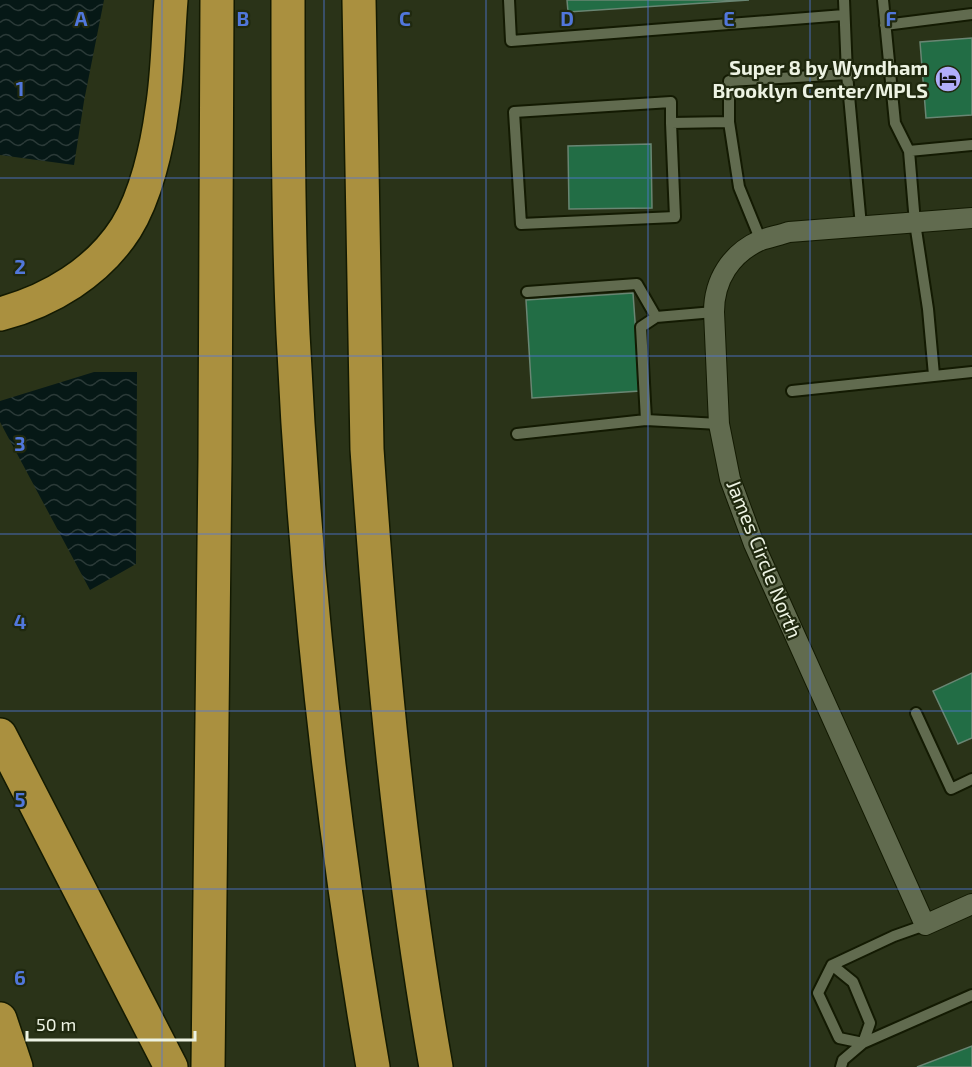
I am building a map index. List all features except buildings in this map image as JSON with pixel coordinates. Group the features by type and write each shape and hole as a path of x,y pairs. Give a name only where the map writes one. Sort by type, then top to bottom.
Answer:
{"highway":[{"path":"0,314 26,307 50,296 89,269 108,251 126,228 144,184 158,135 163,107 171,0"},
{"path":"208,1067 215,459 217,0"},
{"path":"288,0 293,333 308,555 333,812 373,1067"},
{"path":"359,0 366,449 387,706 411,908 435,1057"},
{"path":"359,33 369,0"},
{"path":"0,735 171,1067"},
{"path":"0,1018 16,1067"}],"street":[{"name":"James Circle North","path":"925,926 754,544 730,479 719,424 714,294 725,270 739,254 760,240 789,232 972,218"},
{"path":"925,926 972,904"}],"lane":[{"path":"509,0 511,41 844,15"},
{"path":"843,0 847,74 861,226"},
{"path":"883,0 895,123 909,151 915,223 928,309 934,375"},
{"path":"885,25 972,14"},
{"path":"760,240 739,187 729,122 729,81 847,74"},
{"path":"671,102 671,123 675,218 521,224 514,112 671,102"},
{"path":"671,123 729,122"},
{"path":"909,151 972,145"},
{"path":"527,292 637,284 656,317"},
{"path":"646,420 641,327 656,317 714,312"},
{"path":"792,391 972,372"},
{"path":"517,434 646,420 719,424"},
{"path":"916,713 951,789 972,779"},
{"path":"863,1043 839,1038 818,993 832,965 894,936 925,926"},
{"path":"832,965 853,982 870,1023 863,1043"},
{"path":"841,1067 843,1060 863,1043 972,994"}],"water":[{"path":"0,0 104,0 74,165 0,155"},
{"path":"94,372 137,372 136,564 90,590 0,422 0,401"}],"place":[{"name":"Super 8 by Wyndham Brooklyn Center/MPLS","path":"948,79"}]}
